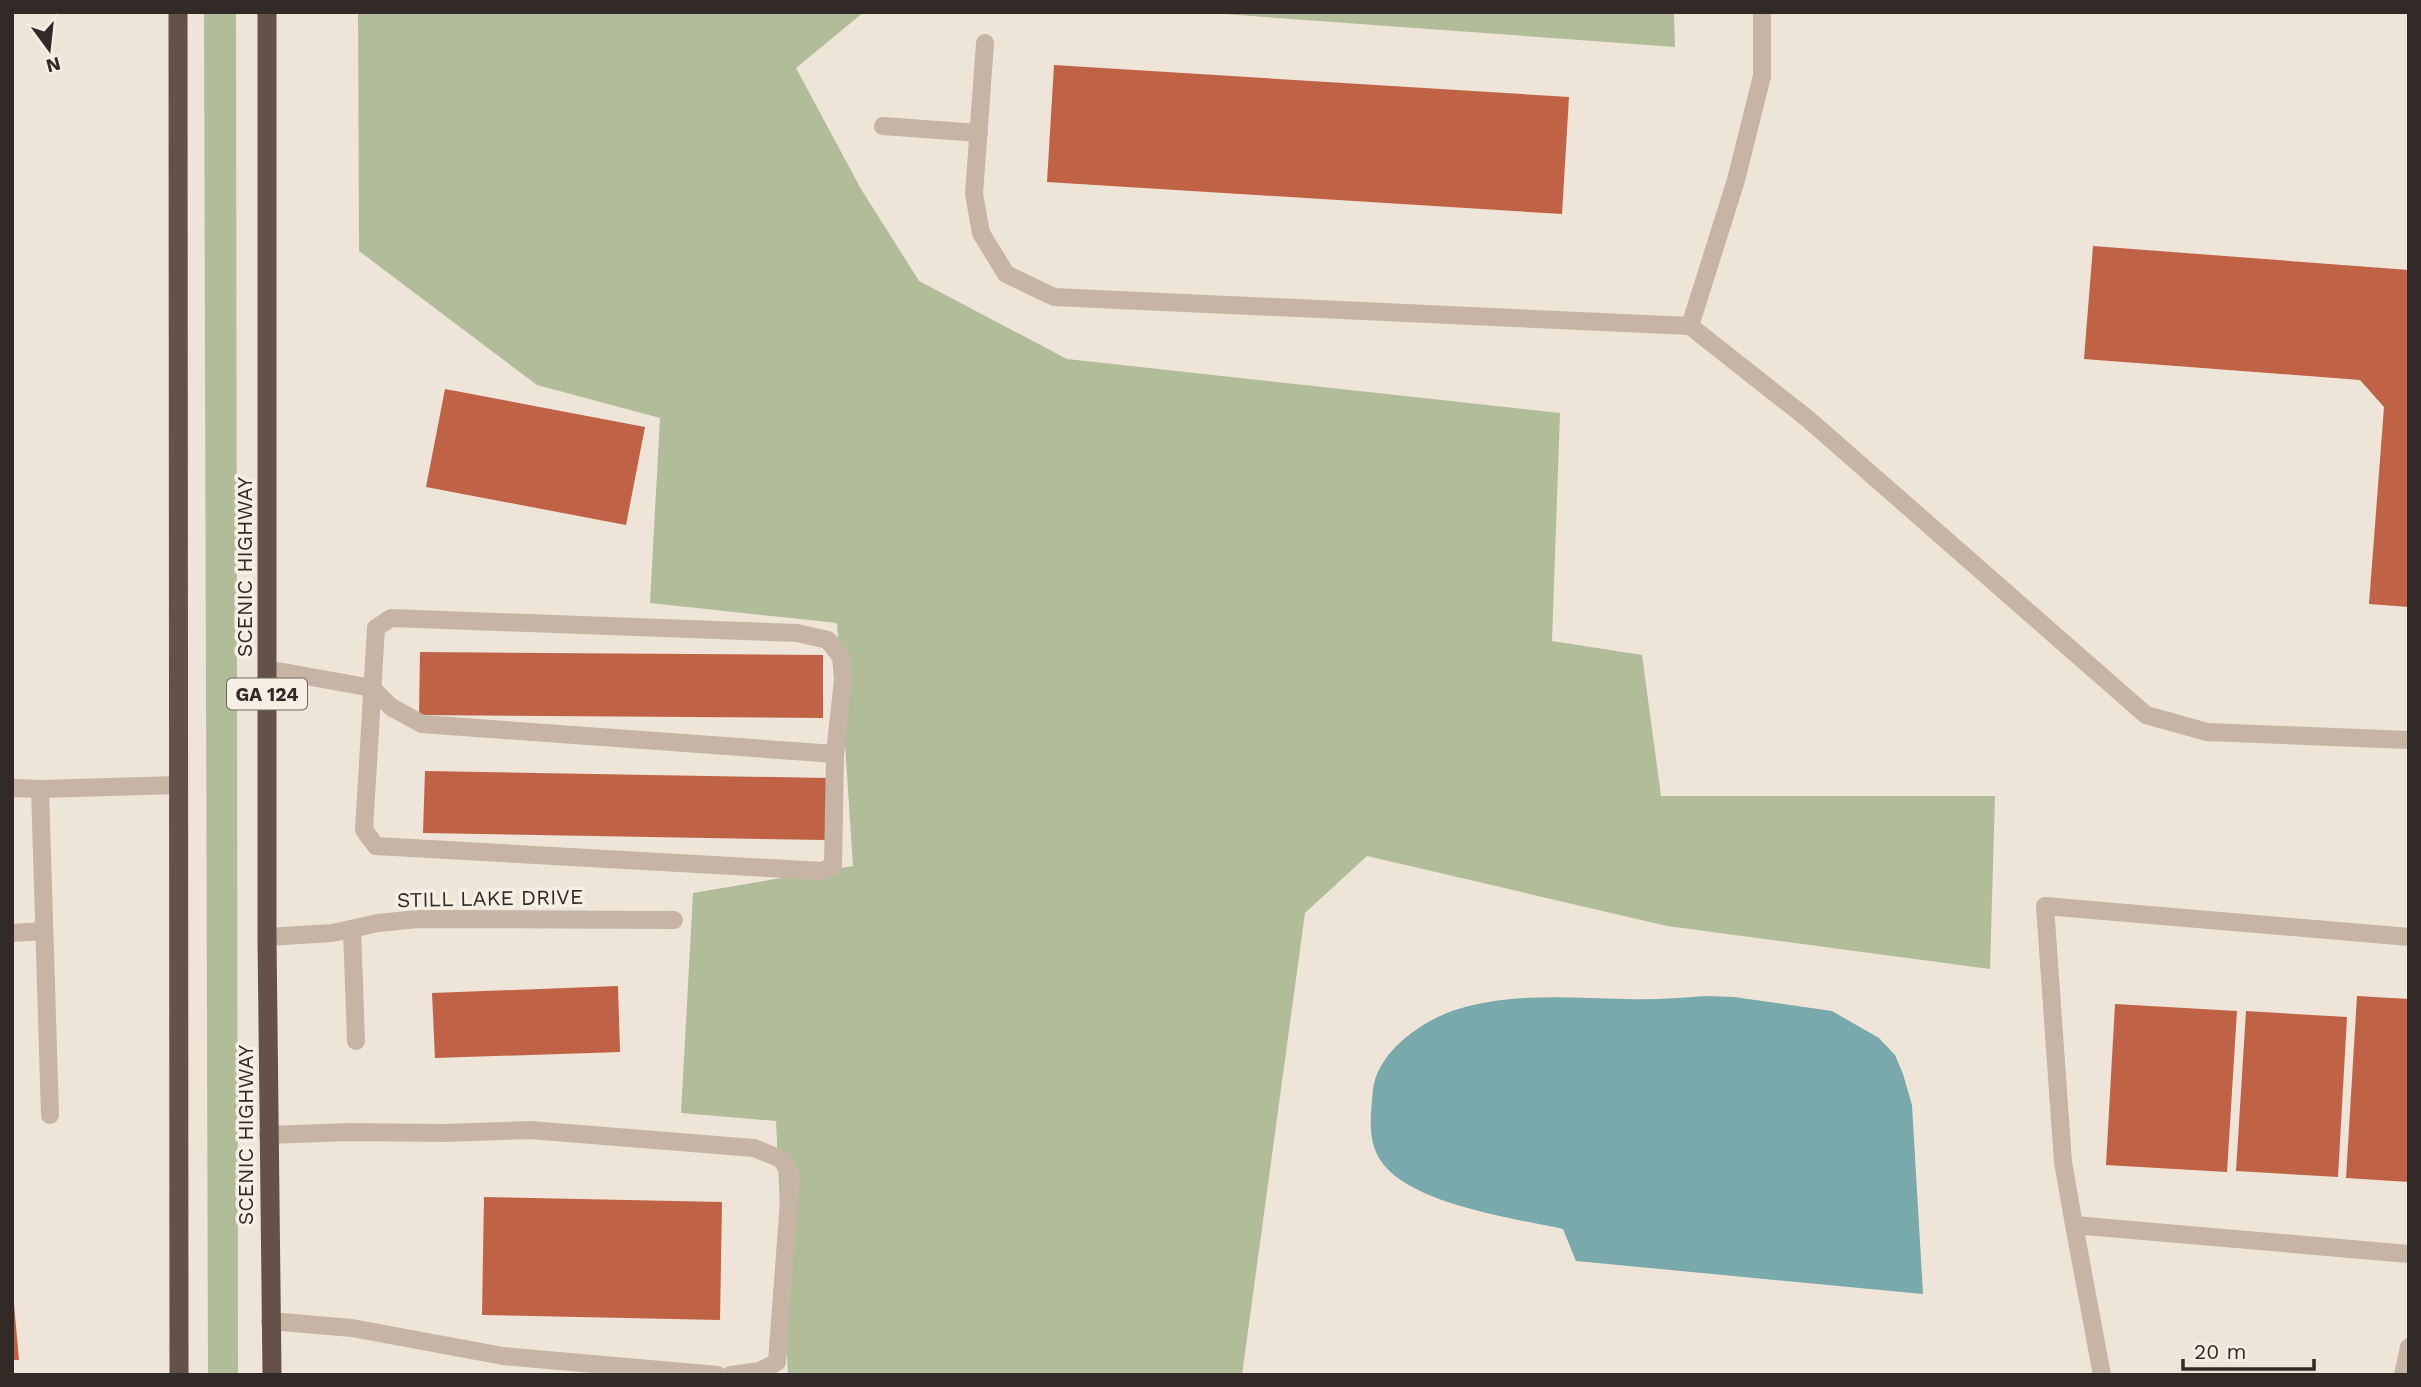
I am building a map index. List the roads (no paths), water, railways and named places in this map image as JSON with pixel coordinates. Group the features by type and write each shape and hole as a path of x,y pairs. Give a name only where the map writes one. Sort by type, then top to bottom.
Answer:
{"highway":[{"path":"178,12 179,1375"},
{"name":"SCENIC HIGHWAY","path":"267,12 267,937 272,1375"}],"street":[{"path":"1690,326 1736,180 1762,76 1762,12"},
{"path":"985,43 974,194 982,233 1006,274 1054,297 1690,326 1808,419 2147,715 2207,732 2409,740"},
{"path":"883,126 979,132"},
{"path":"391,618 797,633 828,640 841,657 843,679 835,754 833,866 822,872 376,846 364,830 372,688 376,628 391,618"},
{"path":"267,669 372,688 391,707 422,724 835,754"},
{"path":"12,788 178,785"},
{"path":"40,789 50,1115"},
{"path":"2102,1375 2063,1162 2045,905 2409,937"},
{"name":"STILL LAKE DRIVE","path":"267,937 332,933 378,923 418,919 674,920"},
{"path":"352,929 356,1041"},
{"path":"12,933 44,931"},
{"path":"268,1135 530,1130 754,1149 781,1159 791,1174 777,1362 760,1371 731,1375"},
{"path":"2074,1226 2409,1254"},
{"path":"270,1321 352,1328 503,1356 718,1375"},
{"path":"2403,1375 2409,1347"}],"water":[{"path":"1734,997 1832,1011 1879,1038 1895,1055 1912,1105 1923,1294 1576,1261 1563,1229 1490,1214 1436,1198 1393,1174 1375,1150 1371,1116 1376,1076 1382,1064 1402,1041 1439,1016 1473,1005 1516,999"}]}
